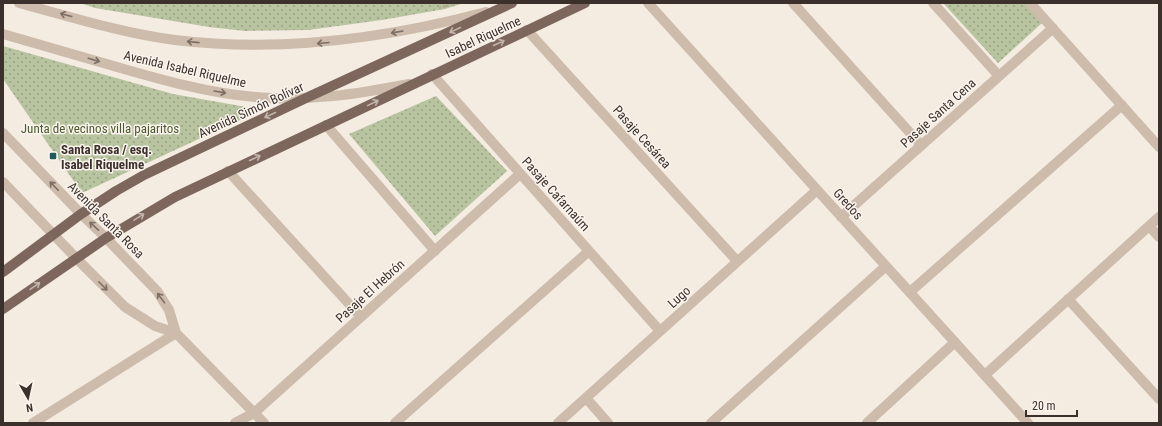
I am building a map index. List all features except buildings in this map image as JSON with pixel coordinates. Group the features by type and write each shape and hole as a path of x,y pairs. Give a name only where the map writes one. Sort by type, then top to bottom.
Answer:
{"main road":[{"name":"Avenida Isabel Riquelme","path":"503,7 512,3"},
{"name":"Isabel Riquelme","path":"412,84 585,3"},
{"name":"Avenida Simón Bolívar","path":"3,272 32,252 53,234 81,214 144,175 503,7"},
{"path":"3,309 106,238 175,197 412,84"}],"street":[{"name":"Avenida Isabel Riquelme","path":"19,3 135,33 174,40 254,46 295,45 362,38 436,24 503,7"},
{"name":"Gredos","path":"648,3 1028,423"},
{"path":"793,3 921,145"},
{"path":"933,3 999,76"},
{"path":"1030,3 1159,147"},
{"name":"Pasaje Santa Cena","path":"842,217 1053,28"},
{"name":"Pasaje Cesárea","path":"527,30 737,262"},
{"name":"Avenida Isabel Riquelme","path":"3,34 159,79 219,92 256,97 306,98 366,93 412,84"},
{"name":"Pasaje Cafarnaúm","path":"432,74 660,331"},
{"path":"910,292 1122,105"},
{"path":"326,125 435,251"},
{"name":"Avenida Santa Rosa","path":"3,133 106,238 164,300 174,321 176,333"},
{"path":"228,171 361,317"},
{"name":"Pasaje El Hebrón","path":"235,423 254,413 520,174"},
{"name":"Avenida Santa Rosa","path":"3,182 125,307 155,326 176,333 264,423"},
{"name":"Lugo","path":"558,423 817,190"},
{"path":"985,375 1159,217"},
{"path":"1149,226 1159,237"},
{"path":"395,423 589,251"},
{"path":"712,423 886,266"},
{"path":"1068,299 1159,399"},
{"path":"33,423 176,333"},
{"path":"874,421 955,342"},
{"path":"586,398 608,423"}],"path":[{"path":"433,10 455,3"}],"green space":[{"path":"80,3 464,3 445,9 382,20 308,30 245,31 209,27 95,8"},
{"path":"943,3 1025,3 1042,23 998,63"},
{"name":"Junta de vecinos villa pajaritos","path":"3,46 173,94 246,107 253,114 82,193 3,79"},
{"path":"436,96 507,171 435,236 349,134"}],"place":[{"name":"Santa Rosa / esq. Isabel Riquelme","path":"53,156"}]}
